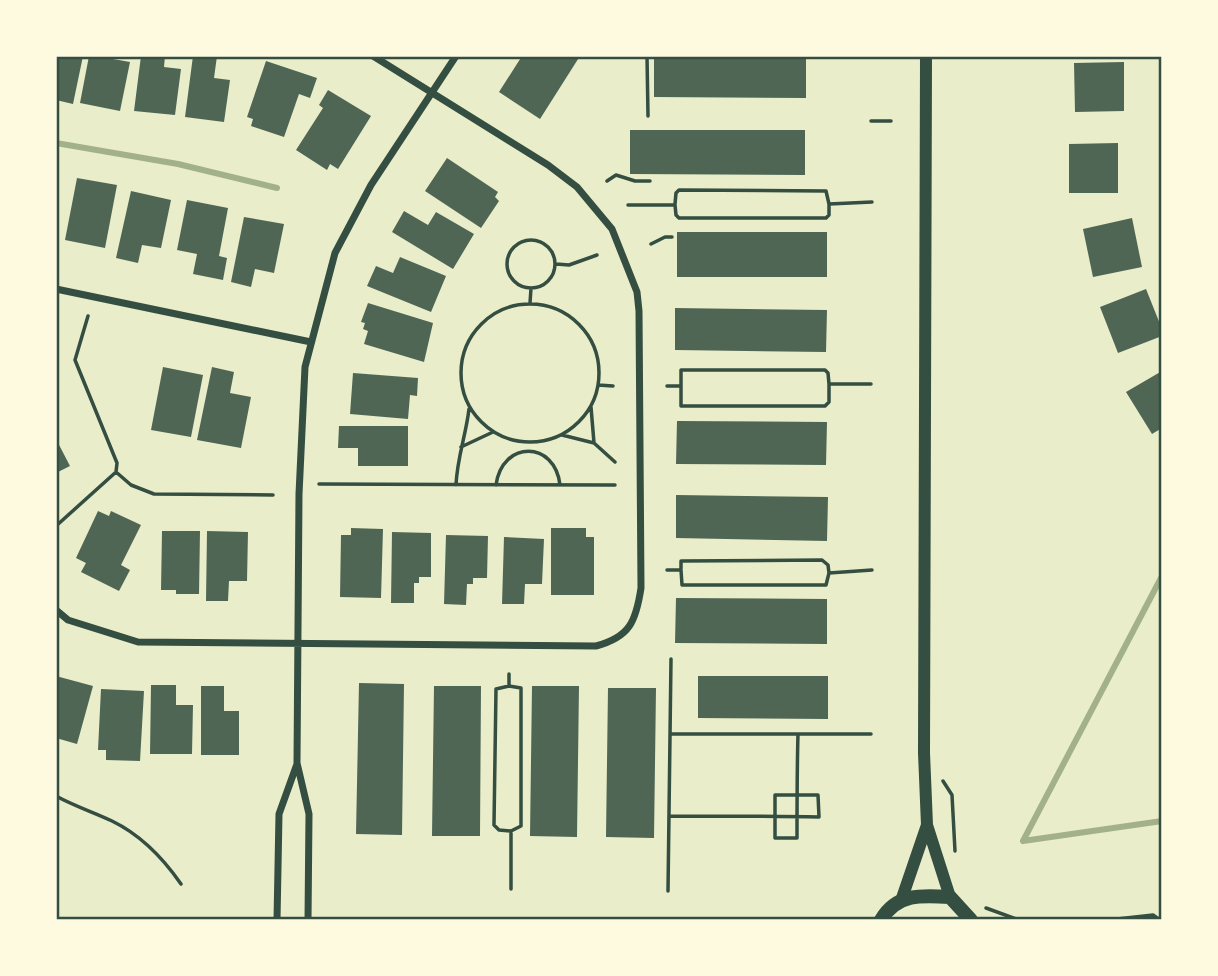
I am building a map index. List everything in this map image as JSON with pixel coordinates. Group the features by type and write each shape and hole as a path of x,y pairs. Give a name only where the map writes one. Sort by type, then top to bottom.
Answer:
{"main road":[{"path":"872,920 884,915 902,898 921,896 950,897 970,917 985,920"}],"street":[{"path":"56,610 68,620 138,642 596,646 625,633 638,612 641,588 639,311 637,292 612,229 577,187 548,165 373,56"},
{"path":"308,920 309,814 297,763 301,414 305,367 335,253 349,224 456,56"},
{"path":"926,56 924,753 927,825 950,897"},
{"path":"56,289 311,342"},
{"path":"277,920 279,814 297,763"},
{"path":"902,898 909,885 927,825"}],"path":[{"path":"647,56 648,116"},
{"path":"871,121 891,121"},
{"path":"607,181 616,174 635,181 649,181"},
{"path":"679,190 826,191 829,204 829,215 826,218 679,218 675,205 676,193 679,190"},
{"path":"829,204 872,202"},
{"path":"628,205 675,205"},
{"path":"651,244 665,237 672,237"},
{"path":"523,240 539,241 552,251 555,264 552,276 547,282 531,288 524,287 511,278 506,264 511,249 523,240"},
{"path":"555,264 569,265 597,255"},
{"path":"530,303 531,288"},
{"path":"530,303 552,306 572,316 587,332 597,351 600,373 597,395 586,414 571,430 551,439 529,442 505,438 493,432 469,409 461,384 461,360 470,337 486,319 507,307 530,303"},
{"path":"56,526 116,472 117,463 75,360 88,316"},
{"path":"681,370 825,370 829,384 829,402 825,406 681,406 681,370"},
{"path":"829,384 870,384"},
{"path":"598,385 613,386"},
{"path":"667,386 681,386"},
{"path":"591,405 593,443"},
{"path":"456,485 457,458 469,409"},
{"path":"461,447 493,432"},
{"path":"560,435 593,443 615,462"},
{"path":"528,451 529,442"},
{"path":"496,485 501,465 508,457 528,451 547,457 559,475 560,485"},
{"path":"116,472 131,485 154,494 273,495"},
{"path":"319,484 615,485"},
{"path":"822,560 828,565 829,573 827,585 682,585 681,561 822,560"},
{"path":"667,570 681,570"},
{"path":"829,573 872,570"},
{"path":"668,891 671,659"},
{"path":"509,674 509,686"},
{"path":"509,686 522,688 521,826 511,831 499,830 494,825 496,689 509,686"},
{"path":"670,734 871,734"},
{"path":"669,816 775,817 797,817 819,817 818,795 797,795 775,795 775,817 775,838 797,838 797,817 797,795 798,734"},
{"path":"924,753 952,795 956,859"},
{"path":"56,796 112,821 142,841 169,867 181,884"},
{"path":"511,831 511,889"},
{"path":"980,903 1019,920"},
{"path":"1108,920 1153,915 1160,920"}],"building":[{"path":"56,56 83,56 73,104 56,100"},
{"path":"89,56 114,56 113,59 130,62 120,111 80,103"},
{"path":"141,56 165,56 164,67 181,69 175,115 134,111"},
{"path":"193,56 217,56 214,78 230,80 224,122 185,117"},
{"path":"522,56 580,56 540,119 499,92"},
{"path":"654,56 806,56 806,98 654,97"},
{"path":"266,61 317,78 310,98 299,94 284,137 251,126 253,119 247,117"},
{"path":"1124,62 1124,111 1075,112 1074,63"},
{"path":"328,90 371,116 338,169 330,164 327,170 296,150 323,108 319,105"},
{"path":"630,130 805,130 805,175 630,174"},
{"path":"1118,143 1118,193 1069,193 1069,144"},
{"path":"447,158 498,192 495,197 499,201 481,228 425,191"},
{"path":"77,178 117,185 105,248 65,240"},
{"path":"131,191 171,200 161,248 142,245 138,263 116,258"},
{"path":"187,200 228,208 219,256 227,258 223,280 193,274 197,254 177,250"},
{"path":"404,211 428,225 436,212 474,234 453,269 392,232"},
{"path":"244,217 284,224 274,273 255,269 251,287 231,282"},
{"path":"1132,218 1142,267 1093,277 1083,229"},
{"path":"677,232 827,232 827,277 677,277"},
{"path":"400,257 446,276 431,312 367,286 376,266 393,273"},
{"path":"1146,289 1162,329 1162,336 1118,353 1100,307"},
{"path":"368,303 433,323 424,362 364,344 368,331 363,329 365,323 361,322"},
{"path":"675,308 827,310 826,352 675,350"},
{"path":"163,367 203,375 191,437 151,430"},
{"path":"212,367 234,372 230,393 251,397 241,448 197,440"},
{"path":"1162,371 1162,428 1152,434 1126,392"},
{"path":"353,373 418,378 417,396 410,395 408,419 350,414"},
{"path":"677,421 827,422 826,465 676,464"},
{"path":"339,426 408,426 408,466 358,466 358,448 338,448"},
{"path":"56,439 70,466 56,473"},
{"path":"676,495 828,497 827,541 676,538"},
{"path":"98,511 109,516 111,511 141,525 121,565 130,570 119,591 81,572 86,563 76,558"},
{"path":"351,528 383,529 381,598 340,597 341,535 351,535"},
{"path":"551,528 586,528 586,537 594,537 594,595 551,595"},
{"path":"162,531 200,531 199,594 176,594 176,590 161,590"},
{"path":"207,531 248,532 247,581 229,581 228,601 206,601"},
{"path":"392,532 431,533 431,577 419,577 419,583 414,583 414,603 391,603"},
{"path":"446,535 488,536 487,578 473,578 473,584 467,584 466,605 444,604"},
{"path":"504,537 544,539 542,584 525,584 524,604 502,604"},
{"path":"676,598 827,599 827,644 675,643"},
{"path":"56,676 93,686 77,744 56,738"},
{"path":"698,676 828,676 828,719 698,718"},
{"path":"359,683 404,684 402,835 356,834"},
{"path":"151,685 176,685 176,705 193,705 192,754 150,754"},
{"path":"201,686 224,686 224,711 239,711 239,755 201,755"},
{"path":"434,686 481,686 480,836 432,836"},
{"path":"532,686 579,686 577,837 530,836"},
{"path":"608,688 656,688 654,838 606,837"},
{"path":"101,689 144,691 140,761 106,760 106,750 98,750"}],"waterway":[{"path":"56,143 178,164 277,188"},
{"path":"1023,841 1162,576"},
{"path":"1023,841 1162,821"}]}
